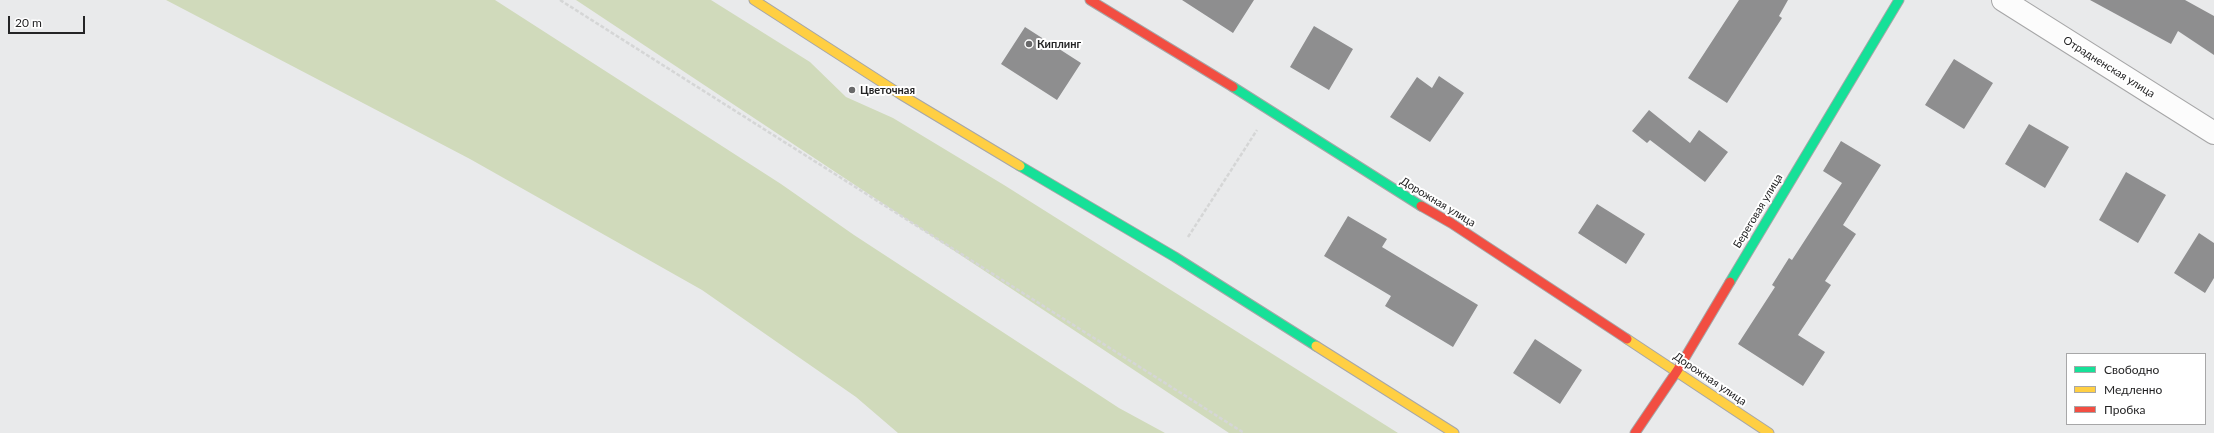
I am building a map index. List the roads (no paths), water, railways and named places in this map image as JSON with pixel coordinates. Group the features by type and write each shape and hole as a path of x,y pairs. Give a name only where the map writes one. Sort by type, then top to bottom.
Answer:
{"street":[{"path":"754,0 900,94 1175,257 1454,433"},
{"name":"Дорожная улица","path":"1090,0 1270,110 1402,196 1452,222 1769,433"},
{"name":"Береговая улица","path":"1635,433 1677,371 1899,0"},
{"name":"Отрадненская улица","path":"2003,0 2214,133"}],"place":[{"name":"Киплинг","path":"1029,44"},
{"name":"Цветочная","path":"852,90"}]}
